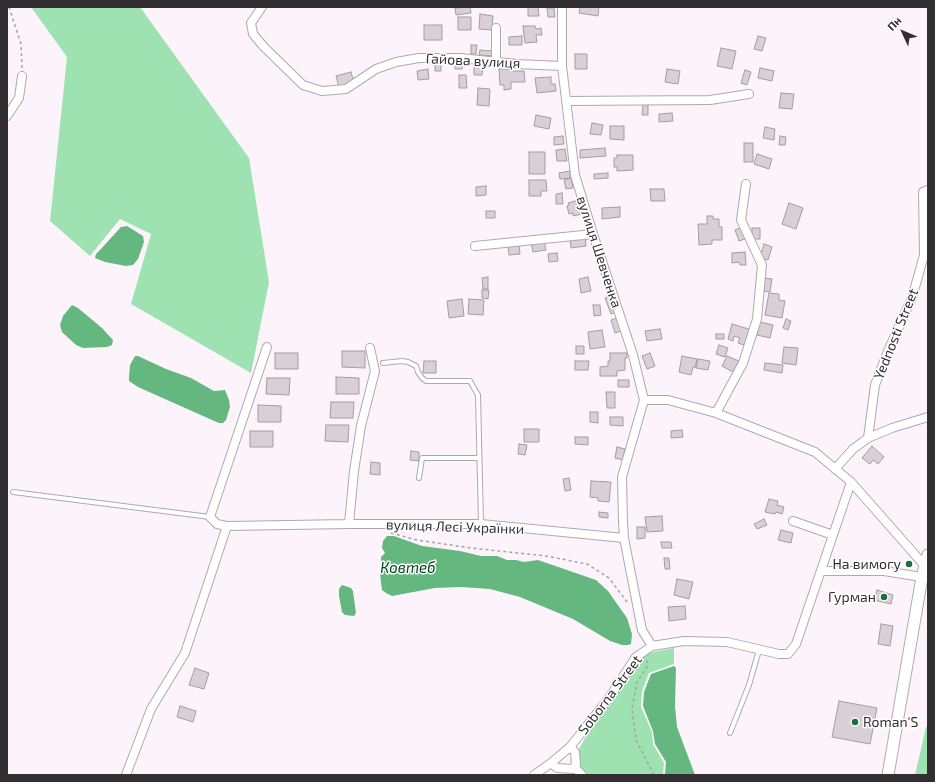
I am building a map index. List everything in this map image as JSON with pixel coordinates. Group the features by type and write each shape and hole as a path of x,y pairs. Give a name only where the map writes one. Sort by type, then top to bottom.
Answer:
{"street":[{"name":"Гайова вулиця","path":"262,7 251,23 253,34 264,47 303,85 322,91 346,89 376,69 419,58 461,58 496,62 562,66"},
{"name":"вулиця Шевченка","path":"562,7 562,66 575,175 633,355 644,400 622,478 624,538 642,630 652,646"},
{"path":"496,28 496,62"},
{"path":"7,116 19,98 22,76"},
{"path":"566,101 710,100 749,94"},
{"path":"716,414 743,363 757,319 762,265 741,220 746,184"},
{"name":"Yednosti Street","path":"868,438 875,385 888,351 912,298 924,255 922,192 928,190"},
{"path":"475,246 593,234"},
{"path":"126,775 151,709 185,653 227,526 217,524 210,517 267,347"},
{"path":"349,524 354,471 361,426 375,371 370,348"},
{"path":"644,400 668,400 716,414 815,452 851,482 925,571"},
{"path":"835,469 853,449 868,438 892,428 928,417"},
{"path":"851,482 821,571 925,571"},
{"path":"793,521 833,535"},
{"name":"вулиця Лесі Українки","path":"227,526 481,524 624,538"},
{"path":"888,775 928,555"},
{"name":"Soborna Street","path":"534,775 552,763 570,746 609,698 636,657 644,650 652,646 684,641 727,642 779,654 788,654 796,644 821,571"},
{"name":"Soborna Street","path":"570,746 575,752 576,765 574,768"},
{"path":"552,763 556,768 574,768 582,775"}],"lane":[{"path":"383,363 402,361 408,362 416,366 422,378 426,380 470,381 478,395 481,524"},
{"path":"419,478 422,458 479,458"},
{"path":"14,492 210,517"},
{"path":"730,733 759,650"}],"path":[{"path":"9,7 20,44 22,76"},
{"path":"372,524 392,533 417,540 546,556 587,564 609,578 639,617"},
{"path":"644,650 648,660 647,667 637,682 632,709 636,740 654,775"}],"shaded area":[{"path":"31,7 140,7 249,158 269,282 251,373 131,304 151,234 120,219 90,256 50,221 67,57"},
{"path":"674,648 674,664 649,673 642,691 641,707 652,732 653,744 664,763 663,775 586,775 579,768 578,751 585,738 641,659 648,653"},
{"path":"926,727 928,727 928,775 915,775"}],"water":[{"path":"127,226 143,236 144,242 138,259 133,265 126,266 105,262 95,258 96,254 121,227"},
{"path":"72,305 78,308 102,328 113,340 112,345 107,347 83,348 76,345 62,332 60,325 63,316"},
{"path":"135,356 191,378 214,391 225,390 230,407 226,420 223,423 219,423 138,387 129,381 130,365"},
{"name":"Ковтеб","path":"387,536 394,536 422,546 460,551 481,556 497,556 507,560 524,562 538,560 596,580 608,591 627,618 632,634 631,644 622,645 610,641 573,619 520,597 490,589 461,587 435,588 392,596 382,590 380,574 383,570 381,557 385,553 382,548 383,541"},
{"path":"342,585 351,588 353,591 356,613 354,616 345,615 342,612 339,589"},
{"path":"674,666 676,668 675,706 677,727 695,775 665,775 666,762 655,744 653,731 643,706 644,692 651,674"}],"building":[{"path":"470,7 471,13 456,15 455,8"},
{"path":"528,7 538,7 539,16 528,16"},
{"path":"580,7 599,7 598,16 579,13"},
{"path":"547,8 554,8 555,17 548,17"},
{"path":"480,14 493,16 492,30 479,29"},
{"path":"458,17 471,17 471,30 458,30"},
{"path":"424,25 442,25 442,40 424,40"},
{"path":"523,26 535,26 536,29 541,28 542,35 536,35 537,42 525,43"},
{"path":"522,36 522,45 509,45 509,37"},
{"path":"758,36 766,38 762,51 754,49"},
{"path":"471,45 477,45 476,54 471,54"},
{"path":"721,48 736,51 732,69 717,66"},
{"path":"480,50 493,51 493,56 479,55"},
{"path":"575,54 587,54 587,69 575,69"},
{"path":"435,60 441,60 441,71 435,71"},
{"path":"455,61 462,61 462,69 455,69"},
{"path":"474,62 483,62 482,75 474,75"},
{"path":"760,68 774,71 772,81 758,78"},
{"path":"428,69 429,79 418,80 417,71"},
{"path":"499,69 524,71 525,82 511,82 511,89 504,90 504,85 500,85"},
{"path":"667,69 680,71 678,84 665,82"},
{"path":"745,70 751,72 747,85 741,83"},
{"path":"351,72 354,83 339,87 336,76"},
{"path":"459,75 466,75 467,88 459,88"},
{"path":"551,77 551,84 555,84 556,91 537,93 535,78"},
{"path":"478,88 490,89 489,106 477,105"},
{"path":"781,93 794,94 792,109 779,108"},
{"path":"643,104 648,104 648,115 642,115"},
{"path":"672,113 673,121 659,122 659,114"},
{"path":"536,115 551,118 549,129 534,126"},
{"path":"592,123 603,125 601,135 590,134"},
{"path":"610,126 624,126 624,140 610,139"},
{"path":"765,127 775,129 774,140 763,138"},
{"path":"563,136 564,144 554,145 554,137"},
{"path":"780,136 786,137 785,145 779,145"},
{"path":"744,143 753,143 753,162 744,162"},
{"path":"605,148 606,156 580,158 580,150"},
{"path":"565,149 567,161 557,161 556,150"},
{"path":"529,152 545,152 545,174 529,174"},
{"path":"757,154 772,159 769,169 754,164"},
{"path":"617,155 633,155 633,170 617,171 617,167 614,167 614,158 617,158"},
{"path":"570,171 570,178 560,179 559,173"},
{"path":"608,173 608,178 594,179 594,174"},
{"path":"571,178 573,188 566,189 564,180"},
{"path":"529,180 546,180 547,191 541,191 541,196 529,196"},
{"path":"486,186 486,195 476,196 476,187"},
{"path":"650,189 664,189 665,201 651,201"},
{"path":"562,193 563,204 556,204 556,194"},
{"path":"578,200 582,214 573,216 573,213 569,214 567,206 569,205 568,203"},
{"path":"789,203 803,208 796,229 782,224"},
{"path":"620,207 620,217 602,219 602,208"},
{"path":"486,211 495,211 495,218 486,218"},
{"path":"707,216 713,216 713,219 719,219 719,227 722,227 722,240 712,240 712,244 699,245 698,224 707,224"},
{"path":"742,227 745,239 739,241 735,230"},
{"path":"752,228 760,228 760,239 752,239"},
{"path":"585,237 586,246 571,248 570,239"},
{"path":"544,240 546,250 533,252 531,242"},
{"path":"764,244 772,247 768,260 760,258"},
{"path":"519,245 520,254 509,255 508,246"},
{"path":"745,252 746,265 740,265 739,262 732,263 732,253"},
{"path":"557,253 558,261 549,262 548,254"},
{"path":"488,277 488,289 483,289 482,278"},
{"path":"588,277 591,291 581,293 579,279"},
{"path":"764,278 772,279 770,292 762,291"},
{"path":"482,290 489,290 488,299 482,298"},
{"path":"769,293 779,294 779,300 785,301 782,318 765,315"},
{"path":"610,296 616,312 611,314 605,298"},
{"path":"462,299 464,316 449,318 447,301"},
{"path":"469,299 484,300 483,315 468,314"},
{"path":"593,305 600,305 601,315 594,316"},
{"path":"617,318 621,331 615,333 611,320"},
{"path":"786,319 791,321 788,330 783,328"},
{"path":"760,322 773,325 770,338 757,335"},
{"path":"732,324 752,330 747,346 738,343 740,338 734,336 733,341 728,339"},
{"path":"660,329 662,339 647,341 645,331"},
{"path":"602,330 605,347 590,349 588,332"},
{"path":"716,334 724,334 724,339 716,339"},
{"path":"719,345 728,348 725,357 716,354"},
{"path":"576,346 584,346 584,354 576,354"},
{"path":"784,347 798,348 796,365 782,363"},
{"path":"342,351 365,351 365,368 342,367"},
{"path":"275,353 298,353 298,369 275,369"},
{"path":"610,353 627,353 627,358 625,358 625,370 617,371 617,376 600,376 600,367 608,366 608,361 610,361"},
{"path":"650,353 655,366 647,369 642,356"},
{"path":"682,356 697,359 695,368 693,367 691,375 679,372"},
{"path":"727,356 739,361 733,372 722,366"},
{"path":"698,359 710,361 708,370 696,368"},
{"path":"424,361 436,361 436,373 423,373"},
{"path":"575,361 589,361 588,370 575,370"},
{"path":"765,363 783,365 782,373 764,370"},
{"path":"336,377 359,378 359,394 336,394"},
{"path":"267,378 290,378 289,395 266,394"},
{"path":"618,380 629,380 629,387 618,387"},
{"path":"606,392 615,392 615,408 607,408"},
{"path":"331,402 354,402 353,418 330,418"},
{"path":"258,405 281,406 281,422 258,422"},
{"path":"590,412 598,412 598,423 590,422"},
{"path":"610,417 623,417 623,426 610,425"},
{"path":"326,425 349,425 348,442 325,441"},
{"path":"524,429 539,429 539,442 524,442"},
{"path":"682,430 683,437 671,438 671,431"},
{"path":"250,431 273,431 273,447 250,447"},
{"path":"575,437 588,437 588,445 575,444"},
{"path":"519,444 527,445 525,455 518,454"},
{"path":"872,446 884,457 878,464 873,460 870,464 862,458"},
{"path":"617,447 625,449 623,460 615,458"},
{"path":"411,451 419,452 419,461 410,460"},
{"path":"371,462 380,463 380,475 370,474"},
{"path":"569,478 571,490 565,491 563,479"},
{"path":"591,481 611,482 609,502 598,501 598,498 590,497"},
{"path":"769,499 778,501 777,505 784,507 782,514 776,512 775,514 765,512"},
{"path":"599,512 608,513 608,518 599,517"},
{"path":"662,516 663,531 647,532 645,517"},
{"path":"764,519 767,525 757,529 754,524"},
{"path":"637,527 645,527 645,538 637,539"},
{"path":"781,530 793,533 791,543 778,540"},
{"path":"661,542 671,542 672,548 662,548"},
{"path":"664,558 669,558 670,569 665,569"},
{"path":"677,579 693,582 689,599 674,595"},
{"name":"Гурман","path":"877,590 893,595 891,604 874,600"},
{"path":"685,606 686,619 669,621 668,607"},
{"path":"881,624 893,626 890,646 878,644"},
{"path":"195,668 209,673 204,689 189,685"},
{"path":"839,701 877,708 870,744 832,737"},
{"path":"180,706 196,711 193,722 177,717"}],"place":[{"name":"На вимогу","path":"909,564"},
{"name":"Гурман","path":"884,597"},
{"name":"Roman'S","path":"855,722"}]}
